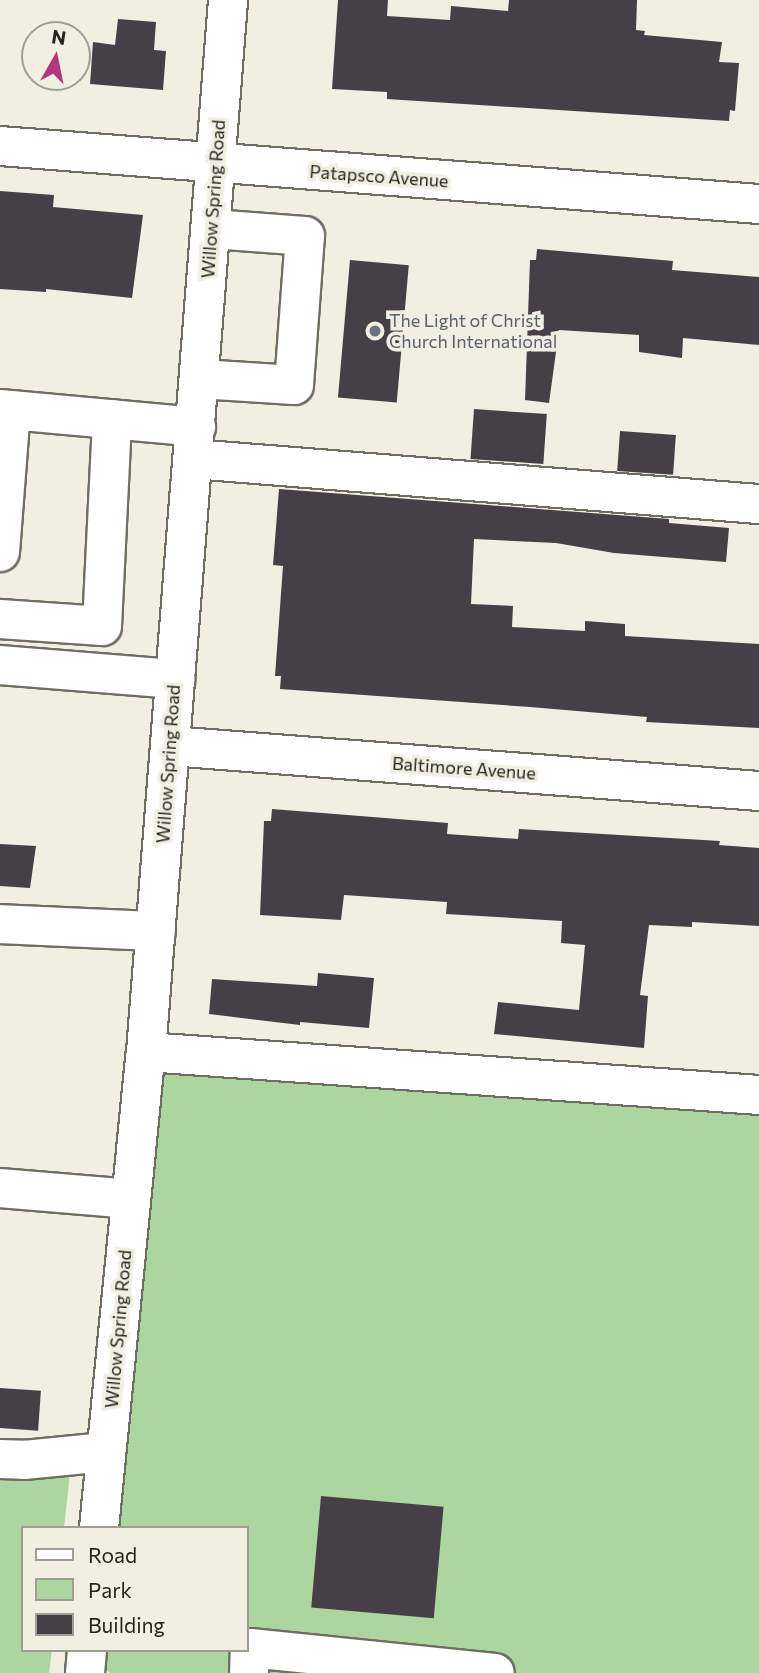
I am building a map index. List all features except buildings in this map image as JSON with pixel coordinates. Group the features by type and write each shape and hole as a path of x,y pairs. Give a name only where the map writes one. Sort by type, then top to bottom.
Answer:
{"street":[{"name":"Willow Spring Road","path":"99,1526 146,1052 228,0"},
{"name":"Patapsco Avenue","path":"0,145 759,204"},
{"path":"200,379 294,385 305,236 211,229"},
{"path":"0,552 5,410 112,419 195,443 759,504"},
{"path":"0,619 102,626 112,419"},
{"path":"0,665 175,679"},
{"name":"Baltimore Avenue","path":"170,746 759,791"},
{"path":"0,924 156,931"},
{"path":"146,1052 759,1096"},
{"path":"0,1188 131,1199"},
{"path":"0,1459 24,1460 106,1452"},
{"path":"249,1673 250,1648 368,1667 495,1673"},
{"path":"85,1673 87,1652"}],"green space":[{"path":"166,1064 759,1105 759,1673 110,1673 105,1669 107,1652 248,1652 248,1526 118,1526 160,1074"},
{"path":"0,1440 73,1446 64,1526 21,1526 21,1652 52,1652 49,1673 0,1673"}],"place":[{"name":"The Light of Christ Church International","path":"375,331"}]}
